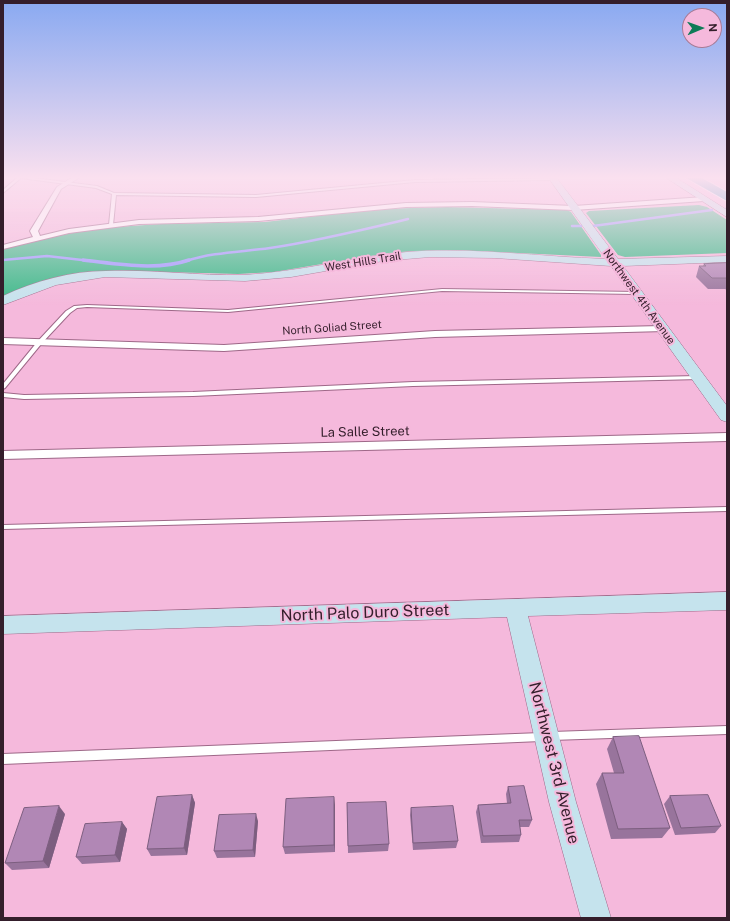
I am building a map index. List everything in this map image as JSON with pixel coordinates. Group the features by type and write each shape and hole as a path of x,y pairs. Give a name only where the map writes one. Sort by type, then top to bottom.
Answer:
{"street":[{"path":"37,238 34,232 41,220"},
{"path":"3,247 37,238 111,225 151,222 223,220"},
{"name":"Northwest 4th Avenue","path":"583,220 727,417"},
{"name":"West Hills Trail","path":"3,301 19,293 37,287 62,280 88,276 127,275 245,278 293,273 363,260 410,255 464,253 613,262 727,259"},
{"name":"North Goliad Street","path":"3,341 224,348 435,334 662,329"},
{"name":"La Salle Street","path":"3,455 727,437"},
{"name":"North Palo Duro Street","path":"3,625 727,601"},
{"name":"Northwest 3rd Avenue","path":"515,607 546,736 585,885 596,918"}],"lane":[{"path":"111,220 111,225"},
{"path":"3,387 40,342 68,312 76,307 87,306 228,311 442,290 636,293"},
{"path":"3,394 4,396 24,397 193,394 413,384 699,378"},
{"path":"3,527 727,509"},
{"path":"3,759 546,736 727,730"}],"green space":[{"path":"282,220 577,220 601,257 456,250 414,251 388,253 274,272 238,274 128,271 98,272 3,297 3,249 40,239 100,228 161,224 265,222"},
{"path":"591,220 727,220 727,253 625,257 618,255"}],"building":[{"path":"727,263 727,278 712,278 699,266 706,266 704,264"},
{"path":"639,736 670,828 618,829 602,773 624,773 613,737"},
{"path":"524,786 532,820 519,820 521,835 483,836 478,805 511,803 508,787"},
{"path":"192,795 184,848 147,849 157,797"},
{"path":"708,795 721,826 681,828 670,796"},
{"path":"334,797 334,845 283,847 286,799"},
{"path":"386,802 389,844 348,846 347,803"},
{"path":"59,806 43,861 5,863 24,808"},
{"path":"453,806 458,841 413,843 411,808"},
{"path":"256,814 253,850 214,851 219,815"},
{"path":"122,822 115,855 76,857 85,824"}],"waterway":[{"path":"186,261 218,254 305,242 404,220"},
{"path":"593,226 638,220"},
{"path":"572,226 581,226"},
{"path":"3,260 47,256 89,261"},
{"path":"83,260 89,261"},
{"path":"89,261 122,265 150,266 189,260"}]}
